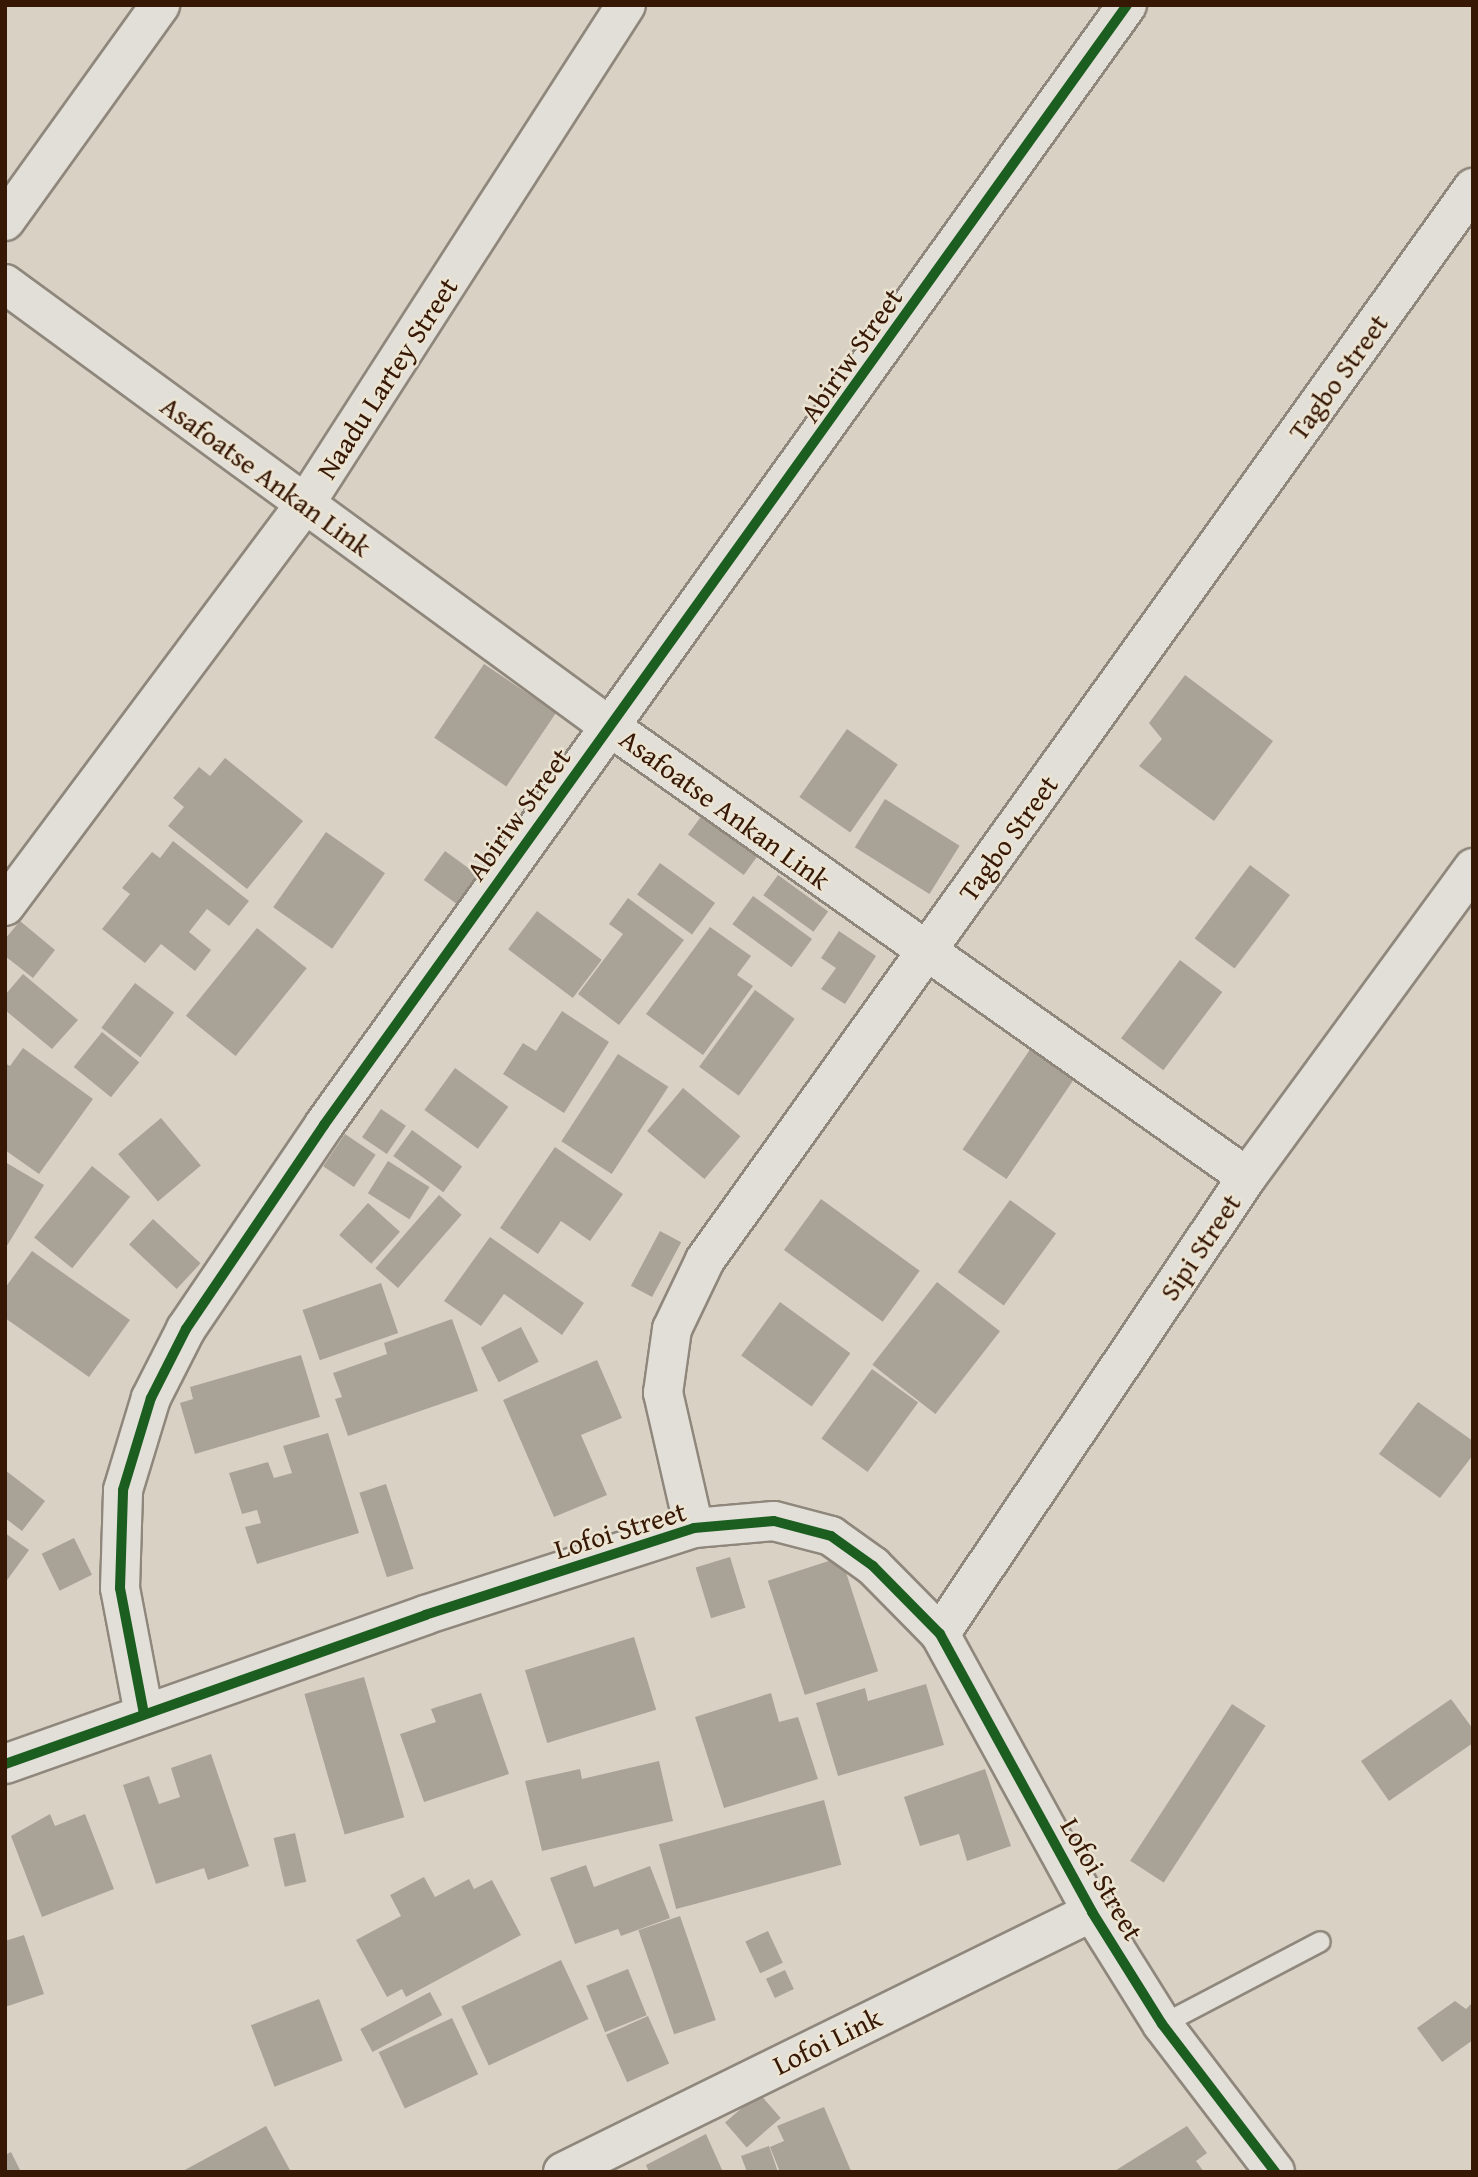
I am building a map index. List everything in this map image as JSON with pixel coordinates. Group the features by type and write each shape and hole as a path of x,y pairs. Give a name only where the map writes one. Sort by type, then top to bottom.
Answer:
{"street":[{"path":"5,221 160,5"},
{"name":"Naadu Lartey Street","path":"5,906 305,504 626,5"},
{"name":"Abiriw Street","path":"144,1714 120,1588 123,1490 151,1398 186,1329 324,1125 609,726 739,552 1127,5"},
{"name":"Tagbo Street","path":"694,1528 663,1393 672,1329 705,1260 1473,188"},
{"name":"Asafoatse Ankan Link","path":"5,284 609,726 926,953 1247,1177"},
{"name":"Sipi Street","path":"940,1634 1247,1177 1473,868"},
{"name":"Lofoi Street","path":"5,1763 425,1615 694,1528 774,1521 831,1536 873,1566 940,1634 1093,1912 1162,2024 1275,2172"},
{"name":"Lofoi Link","path":"563,2172 1093,1912"}],"lane":[{"path":"1162,2024 1320,1941"}],"building":[{"path":"484,664 556,713 506,786 434,738"},
{"path":"1185,675 1273,741 1214,821 1139,766 1162,739 1149,723"},
{"path":"847,729 898,765 850,833 799,797"},
{"path":"225,758 303,821 247,889 168,826 184,807 173,798 199,767 210,776"},
{"path":"885,799 960,846 929,894 855,847"},
{"path":"705,811 761,852 744,875 688,834"},
{"path":"326,832 385,873 332,949 273,907"},
{"path":"173,841 249,901 229,926 207,909 189,932 211,950 195,971 161,944 145,963 102,929 130,894 122,888 152,852 160,858"},
{"path":"445,851 479,876 458,905 424,880"},
{"path":"660,863 715,903 692,935 637,895"},
{"path":"1250,865 1290,895 1235,969 1195,938"},
{"path":"778,875 828,911 813,932 763,895"},
{"path":"753,896 812,939 791,967 732,924"},
{"path":"628,898 684,940 619,1025 578,994 623,934 609,924"},
{"path":"537,911 602,960 573,998 508,949"},
{"path":"20,921 55,950 33,978 5,956 5,939"},
{"path":"710,927 751,956 737,975 753,986 703,1055 646,1014"},
{"path":"257,928 307,968 236,1056 186,1016"},
{"path":"839,931 876,956 845,1004 821,989 836,968 821,958"},
{"path":"1180,960 1222,992 1163,1070 1121,1038"},
{"path":"23,974 78,1020 52,1049 5,1010 5,995"},
{"path":"135,983 174,1012 140,1057 101,1028"},
{"path":"755,990 795,1019 739,1096 699,1067"},
{"path":"562,1011 609,1042 564,1113 503,1074 523,1043 536,1051"},
{"path":"102,1032 139,1062 111,1097 74,1067"},
{"path":"1033,1045 1077,1075 1006,1179 963,1149"},
{"path":"23,1048 93,1099 39,1174 5,1150 5,1063 10,1066"},
{"path":"618,1054 668,1087 612,1174 561,1141"},
{"path":"455,1068 508,1107 478,1149 424,1110"},
{"path":"683,1088 740,1136 704,1179 647,1131"},
{"path":"381,1109 406,1126 387,1154 362,1137"},
{"path":"161,1118 201,1165 158,1201 118,1154"},
{"path":"412,1130 462,1166 443,1192 393,1156"},
{"path":"345,1134 376,1155 354,1187 323,1166"},
{"path":"555,1147 623,1194 590,1241 561,1221 538,1254 500,1228"},
{"path":"388,1161 430,1187 409,1219 368,1193"},
{"path":"5,1162 44,1185 5,1249"},
{"path":"92,1166 130,1197 72,1268 34,1237"},
{"path":"439,1195 462,1215 398,1288 375,1268"},
{"path":"821,1199 920,1271 883,1322 784,1250"},
{"path":"1010,1200 1056,1234 1004,1306 958,1272"},
{"path":"368,1203 400,1232 371,1264 339,1235"},
{"path":"153,1219 201,1263 177,1289 129,1245"},
{"path":"660,1231 681,1242 652,1297 631,1286"},
{"path":"490,1237 584,1303 562,1335 504,1294 481,1326 444,1301"},
{"path":"32,1251 130,1320 89,1377 5,1318 5,1288"},
{"path":"937,1282 1000,1331 935,1414 872,1365"},
{"path":"381,1283 398,1333 320,1360 303,1310"},
{"path":"780,1302 850,1353 812,1407 741,1355"},
{"path":"452,1319 478,1391 348,1436 335,1399 342,1397 333,1373 387,1354 384,1343"},
{"path":"521,1327 539,1362 499,1382 481,1347"},
{"path":"301,1355 320,1417 195,1454 180,1403 193,1399 190,1387"},
{"path":"597,1360 622,1418 581,1435 607,1495 554,1517 503,1400"},
{"path":"872,1369 918,1403 868,1472 821,1439"},
{"path":"1418,1402 1473,1441 1473,1455 1440,1498 1379,1454"},
{"path":"328,1433 359,1533 257,1564 245,1527 261,1523 257,1510 242,1514 229,1473 268,1462 274,1478 292,1473 283,1446"},
{"path":"5,1470 45,1501 22,1531 5,1518"},
{"path":"386,1484 414,1569 387,1577 359,1493"},
{"path":"5,1533 29,1550 5,1583"},
{"path":"74,1538 92,1575 60,1591 42,1554"},
{"path":"730,1557 745,1608 711,1618 696,1568"},
{"path":"841,1557 878,1671 805,1695 768,1581"},
{"path":"634,1637 656,1710 547,1743 525,1670"},
{"path":"364,1677 404,1817 345,1834 304,1694"},
{"path":"926,1684 944,1745 838,1776 816,1703 865,1688 868,1701"},
{"path":"481,1693 509,1774 424,1802 400,1734 436,1722 431,1709"},
{"path":"771,1693 779,1722 798,1717 818,1779 724,1808 695,1717"},
{"path":"1451,1699 1473,1729 1473,1743 1389,1801 1361,1761"},
{"path":"1232,1704 1266,1726 1164,1883 1130,1861"},
{"path":"211,1754 249,1866 208,1880 204,1868 156,1884 123,1785 149,1776 159,1804 180,1797 171,1768"},
{"path":"659,1761 673,1821 542,1851 525,1781 580,1769 582,1779"},
{"path":"985,1769 1011,1846 967,1861 959,1834 920,1846 904,1797"},
{"path":"824,1800 841,1865 676,1909 659,1844"},
{"path":"50,1814 55,1826 85,1814 114,1889 42,1917 11,1836"},
{"path":"295,1833 306,1882 285,1887 274,1838"},
{"path":"586,1865 594,1887 650,1866 670,1918 621,1936 618,1929 575,1944 550,1878"},
{"path":"424,1877 435,1897 469,1879 474,1889 492,1880 521,1935 406,1997 402,1989 387,1997 356,1940 401,1916 390,1895"},
{"path":"680,1916 716,2020 674,2034 638,1930"},
{"path":"768,1931 783,1963 760,1973 745,1942"},
{"path":"24,1935 44,1994 5,2007 5,1941"},
{"path":"561,1960 588,2019 489,2065 461,2006"},
{"path":"628,1969 647,2015 605,2032 586,1986"},
{"path":"785,1970 794,1989 775,1998 766,1979"},
{"path":"430,1992 442,2015 372,2052 360,2029"},
{"path":"319,1999 343,2061 275,2087 251,2025"},
{"path":"1455,2001 1466,2009 1473,2002 1473,2040 1442,2062 1417,2028"},
{"path":"648,2016 669,2064 627,2082 606,2035"},
{"path":"452,2018 478,2074 405,2108 379,2052"},
{"path":"759,2093 781,2118 747,2147 725,2123"},
{"path":"824,2107 851,2171 780,2172 770,2147 784,2141 777,2126"},
{"path":"266,2126 291,2172 181,2172"},
{"path":"1187,2126 1207,2153 1196,2161 1204,2172 1113,2172"},
{"path":"706,2134 723,2172 649,2172 646,2165"},
{"path":"769,2146 778,2172 747,2172 741,2156"},
{"path":"11,2152 21,2172 5,2172 5,2155"}],"cycle path":[{"path":"144,1714 120,1588 123,1490 151,1398 186,1329 324,1125 1127,5"},
{"path":"5,1764 425,1615 694,1528 774,1521 831,1536 873,1566 940,1634 1092,1912 1162,2024 1275,2172"}]}
